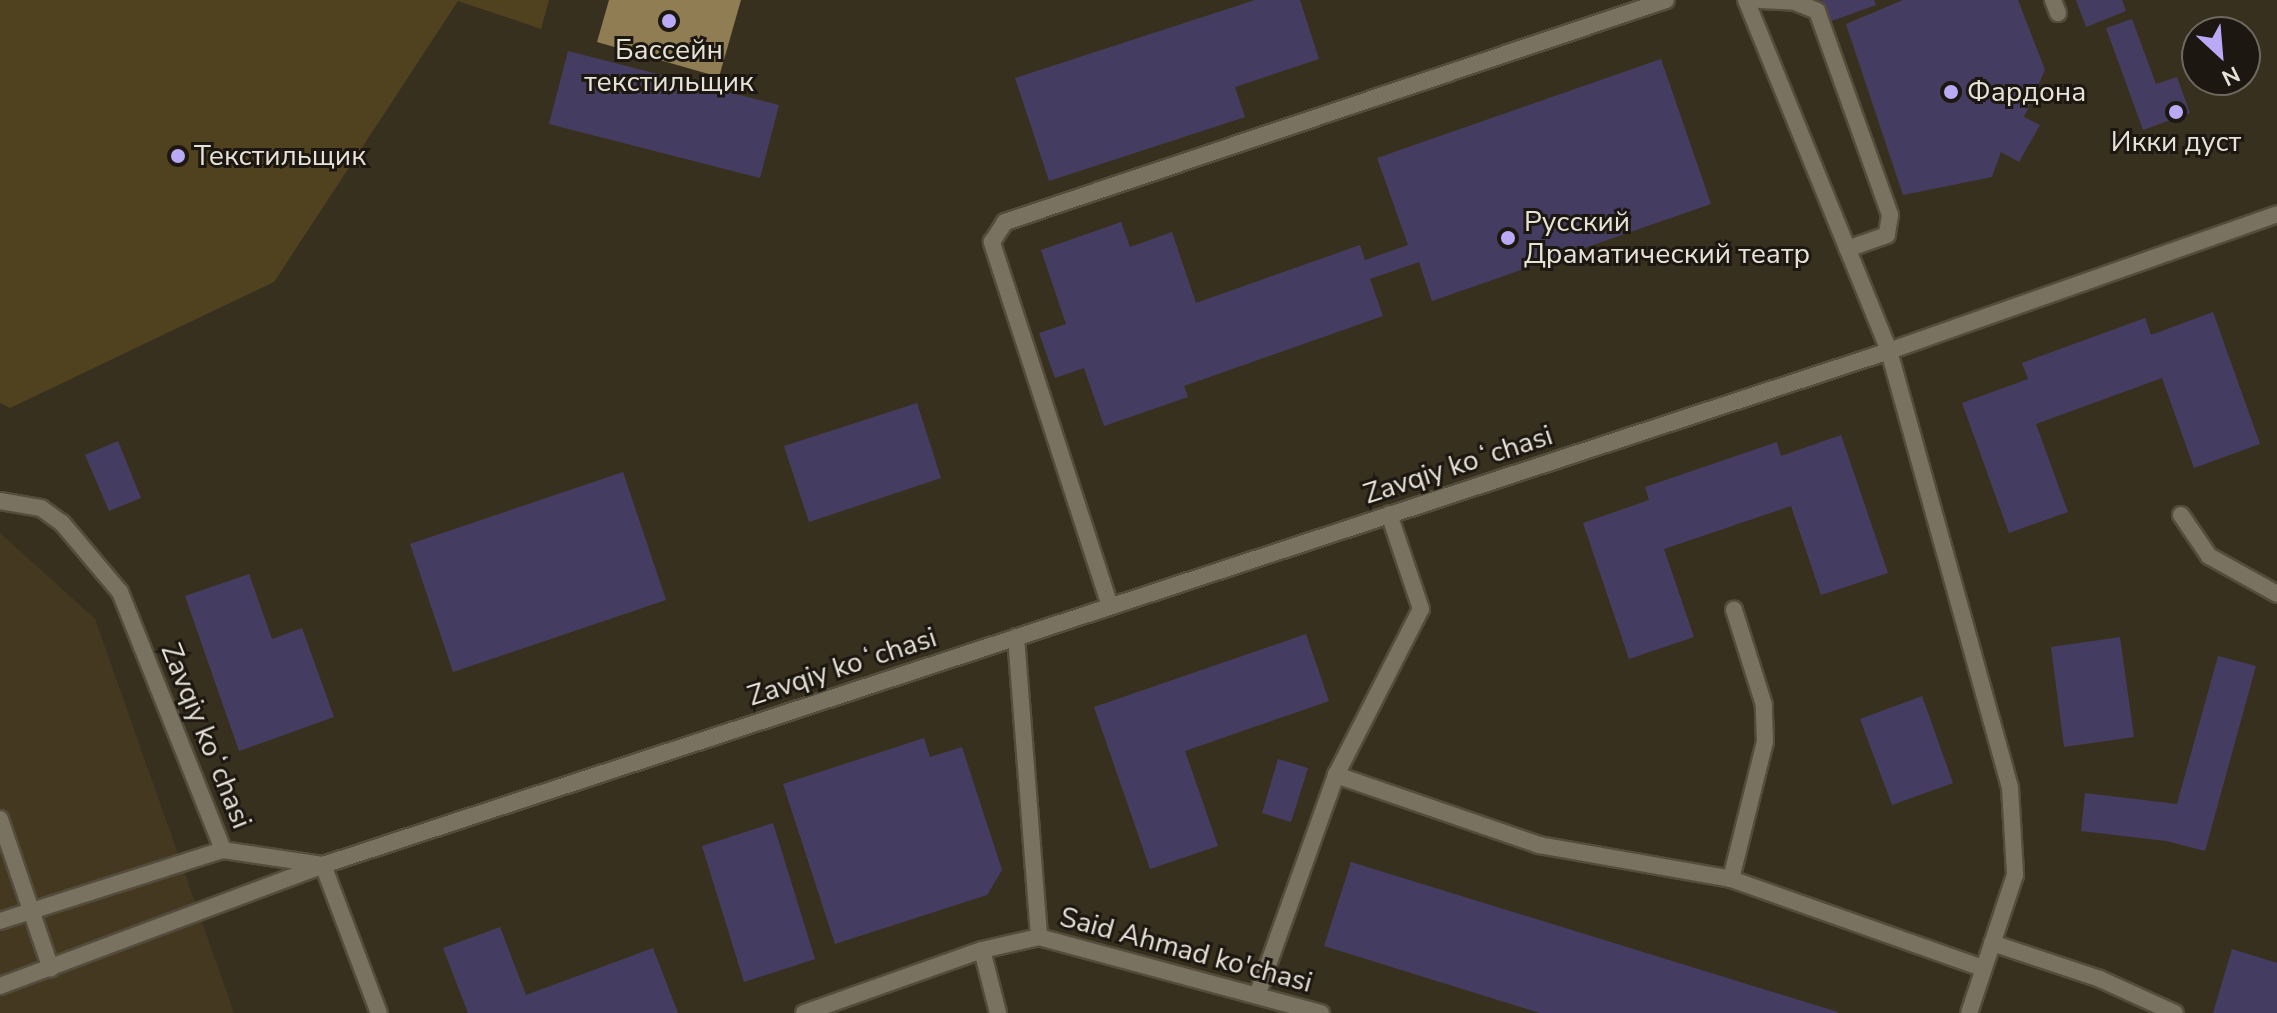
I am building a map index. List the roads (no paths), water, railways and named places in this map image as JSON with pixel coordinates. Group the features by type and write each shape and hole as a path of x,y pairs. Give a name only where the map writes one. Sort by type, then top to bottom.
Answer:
{"street":[{"path":"1110,606 992,242 1005,222 1666,0"},
{"path":"1746,0 1889,351 2010,787 2015,875 1969,1013"},
{"path":"1760,0 1795,2 1817,11 1890,215 1887,235 1847,249"},
{"name":"Zavqiy koʻchasi","path":"0,501 41,508 62,523 120,592 223,850 323,865 1889,351 2277,214"},
{"path":"1258,993 1336,775 1421,609 1389,514"},
{"path":"2181,515 2209,556 2277,594"},
{"path":"1731,879 1765,742 1764,705 1734,610"},
{"path":"804,1013 982,950 1039,937 1016,637"},
{"path":"1336,775 1539,845 1731,879 1983,968"},
{"path":"0,819 29,912 51,969"},
{"path":"0,921 223,850"},
{"path":"0,986 323,865 379,1013"},
{"name":"Said Ahmad ko'chasi","path":"1039,937 1258,993 1321,1013"},
{"path":"1992,943 2100,979 2175,1013"},
{"path":"982,950 998,1013"}],"place":[{"name":"Бассейн текстильщик","path":"669,21"},
{"name":"Фардона","path":"1951,92"},
{"name":"Икки дуст","path":"2176,112"},
{"name":"Текстильщик","path":"178,156"},
{"name":"Русский Драматический театр","path":"1508,238"}]}
